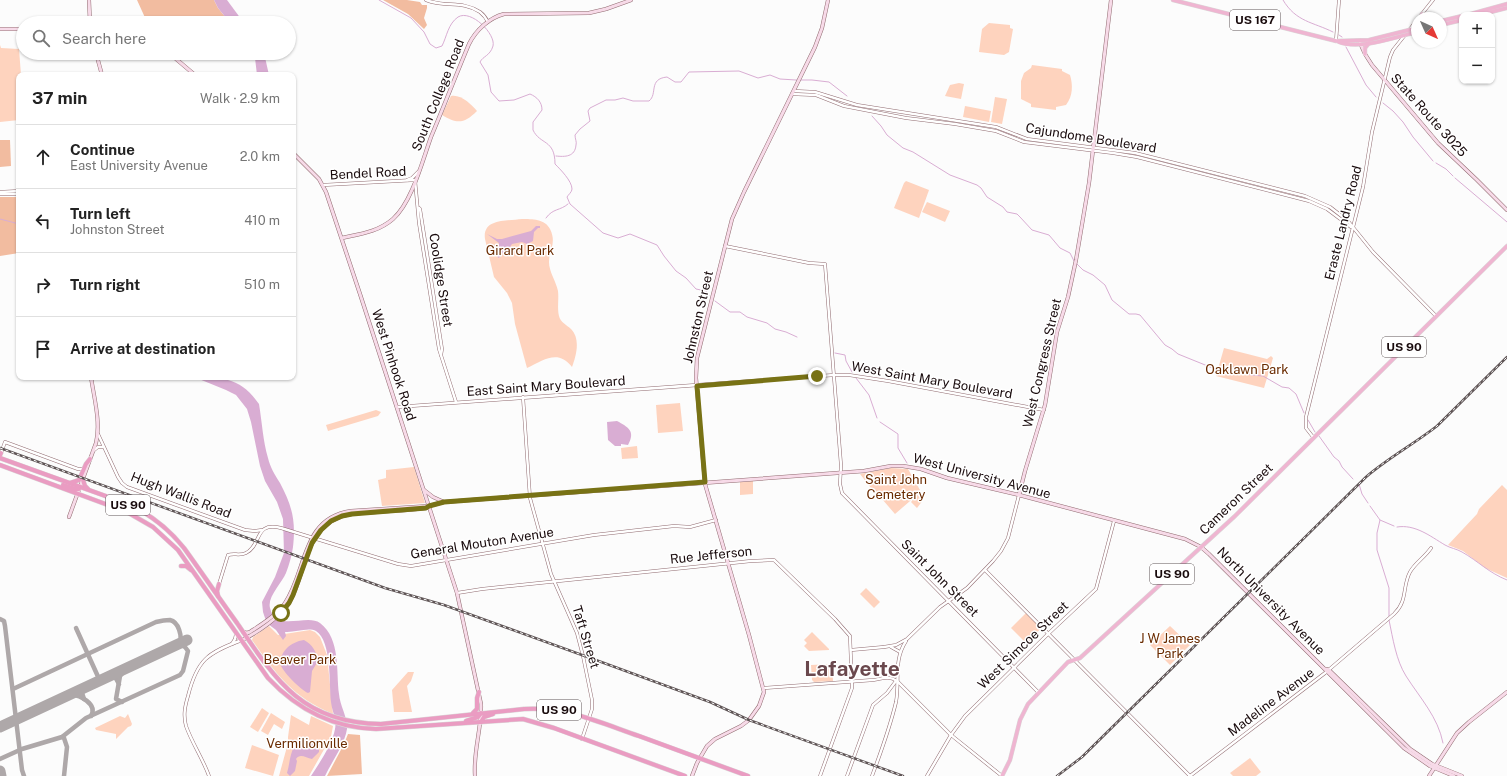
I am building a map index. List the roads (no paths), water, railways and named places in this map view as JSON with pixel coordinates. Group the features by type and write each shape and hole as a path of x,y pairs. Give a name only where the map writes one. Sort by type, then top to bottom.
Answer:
{"highway":[{"name":"US 90","path":"0,458 68,483 79,490 144,520 170,541 187,562 264,673 280,691 305,710 326,719 356,728 382,729 519,719 528,720 685,776"},
{"path":"68,483 77,481 81,471 90,459"},
{"name":"US 90","path":"0,465 43,481 100,494 135,508 155,520 177,540 274,676 300,700 325,714 339,719 359,723 386,724 500,711 544,708 589,718 748,776"},
{"path":"83,480 83,483 88,489 100,494"},
{"path":"195,565 190,560 181,566 187,567 198,578"},
{"path":"190,567 191,564 195,565"},
{"path":"211,586 216,588 219,584"},
{"path":"219,584 217,591 221,601"},
{"path":"473,714 477,710 477,698 479,692"},
{"path":"480,722 485,717 500,711"},
{"path":"463,723 478,717 481,713"}],"main road":[{"path":"89,0 90,16"},
{"name":"South College Road","path":"342,238 381,228 399,213 409,196 469,44 479,30 487,23 497,16 506,14 593,12 631,0"},
{"name":"Johnston Street","path":"764,688 705,482 696,370 698,353 732,220 818,40 828,0"},
{"name":"US 167","path":"1173,0 1342,43 1360,42 1409,30"},
{"name":"West Congress Street","path":"1019,495 1044,410 1058,328 1068,297 1076,260 1086,206 1112,1"},
{"path":"1477,12 1507,4"},
{"path":"1491,12 1507,8"},
{"path":"1447,20 1459,17"},
{"path":"1447,24 1459,21"},
{"path":"0,29 16,29"},
{"name":"US 167","path":"1336,41 1369,43 1411,34"},
{"name":"State Route 3025","path":"1360,42 1372,65 1445,151 1507,210"},
{"path":"1365,54 1365,48 1369,43"},
{"path":"98,60 101,72"},
{"path":"177,60 191,72"},
{"name":"West Pinhook Road","path":"296,157 323,185 342,238 457,593 479,692 481,713 475,752 475,776"},
{"name":"Cameron Street","path":"1002,776 1010,760 1017,728 1022,716 1030,701 1038,692 1068,662 1080,658 1252,500 1507,246"},
{"path":"68,517 83,480 98,434 91,380"},
{"name":"West University Avenue","path":"313,538 328,523 345,513 426,508 444,502 841,473 895,466 911,467 960,482 1019,495 1185,539 1202,547"},
{"path":"424,490 433,498 444,502"},
{"path":"242,640 247,638 289,603 313,538"},
{"name":"North University Avenue","path":"1202,547 1328,670 1404,748 1434,767 1454,776"},
{"path":"242,632 248,633 262,625"},
{"path":"692,776 707,746 749,720 759,706 763,697 764,688"},
{"path":"1429,776 1457,733 1507,692"},
{"name":"North University Avenue","path":"1434,767 1462,776"}],"street":[{"path":"426,0 434,2 468,3 475,7 486,18 487,23"},
{"path":"1336,41 1339,0"},
{"path":"1424,12 1433,0"},
{"name":"Eraste Landry Road","path":"1314,437 1306,428 1305,421 1366,172 1372,132 1384,80 1391,54 1409,30"},
{"name":"Cajundome Boulevard","path":"793,93 808,91 819,92 853,104 976,123 1002,129 1024,138 1048,141 1137,158 1302,199 1327,210 1352,227 1373,252 1436,316"},
{"name":"Cajundome Boulevard","path":"793,93 816,95 837,104 852,108 899,117 996,131 1028,143 1093,149"},
{"path":"852,108 853,104"},
{"path":"899,117 900,112"},
{"path":"1028,143 1029,141 1048,141"},
{"path":"406,181 412,178 419,170"},
{"name":"Bendel Road","path":"323,185 415,180"},
{"name":"Coolidge Street","path":"415,180 418,208 420,210 442,349 441,356 456,402"},
{"path":"0,193 16,192"},
{"path":"409,196 414,193 417,198"},
{"name":"Saint John Street","path":"725,246 809,263 825,264 841,473 840,486 842,493 845,498 1038,692"},
{"name":"West Saint Mary Boulevard","path":"697,386 849,375 1044,410"},
{"name":"East Saint Mary Boulevard","path":"397,407 697,386"},
{"name":"Taft Street","path":"523,397 530,496 548,565 573,622 583,656 592,705 582,738"},
{"name":"Hugh Wallis Road","path":"98,434 120,480 127,487 245,530 263,530"},
{"path":"0,453 5,442 81,471"},
{"path":"93,451 99,446 104,449"},
{"name":"West Congress Street","path":"884,647 900,644 908,639 948,601 967,588 985,570 1005,545 1012,526 1019,495"},
{"name":"General Mouton Avenue","path":"263,530 270,527 281,528 402,565 416,566 594,535 674,526 690,527 716,520"},
{"name":"West Simcoe Street","path":"927,776 951,735 967,714 1096,589 1114,521"},
{"path":"219,584 227,556 230,554 240,555 248,552 253,547 258,536 263,530"},
{"path":"254,531 258,536"},
{"name":"Madeline Avenue","path":"1190,776 1328,670 1398,610 1404,600 1410,573 1431,548"},
{"name":"Rue Jefferson","path":"457,593 482,589 774,560 848,632 850,636 852,689 820,776"},
{"path":"985,570 1190,776"},
{"path":"231,645 236,637 235,631"},
{"path":"872,776 896,701 897,667 900,652 908,639"},
{"path":"209,776 186,726 185,707 194,675 199,665 210,655 242,640"},
{"path":"850,650 892,647 900,652"},
{"path":"764,688 869,681 888,677 897,681 951,735 1002,776"},
{"path":"847,776 874,705 887,694 897,681"}],"waterway":[{"path":"379,0 411,18 424,32 430,44 436,48 442,46 452,23 458,17 463,15 469,16 482,24 491,35 493,41 492,49 480,62 488,75 491,92 499,101 514,100 530,94 539,100 542,110 533,122 533,130 536,135 547,143 553,150 555,164 570,182 572,190 567,197 570,204 603,233 618,238 630,234 657,245 676,271 686,278 696,289 706,291 709,295"},
{"path":"1283,0 1293,13 1299,17 1333,32"},
{"path":"1346,47 1366,85 1376,97"},
{"path":"556,156 566,156 574,152 576,144 575,135 590,121 588,111 590,108 606,100 623,98 633,101 649,101 652,98 655,84 661,78 667,77 675,82 681,82 689,72 739,71 758,78 770,75 780,79 829,82 847,96"},
{"path":"1383,103 1403,122 1413,137 1433,161"},
{"path":"872,116 887,135 903,148 913,152 950,175 977,185 987,197 1003,207 1007,212 1017,214 1032,230 1049,235 1060,248 1070,253 1074,261"},
{"path":"1436,163 1446,169 1453,176"},
{"path":"1455,178 1507,222"},
{"path":"546,218 554,211 568,204"},
{"path":"0,219 16,223"},
{"path":"1076,263 1083,270 1093,275 1105,285 1112,300 1129,314 1140,315 1165,345 1178,354 1220,371 1240,370 1251,375 1263,376 1282,387 1289,388 1296,394 1304,413"},
{"path":"715,301 730,312 740,312 747,317 767,323 775,329 797,337"},
{"path":"835,353 845,355 846,361 852,372"},
{"path":"856,378 869,395 877,418"},
{"path":"1308,420 1315,432"},
{"path":"880,422 898,434 898,448 907,463"},
{"path":"1319,436 1334,457 1353,479"},
{"path":"1359,484 1362,494 1368,503"},
{"path":"1370,506 1380,520 1377,533 1377,550 1389,588 1389,616"},
{"path":"1380,520 1394,526"},
{"path":"1397,527 1410,527 1416,529 1447,546 1462,552 1495,574 1507,580"},
{"path":"1389,620 1395,649 1403,670 1433,716 1441,734 1443,743"}],"railway":[{"path":"1057,776 1082,757 1366,477 1437,426 1507,357"},
{"path":"0,448 385,588 444,605 604,663 710,702 749,720 903,776"}],"district":[{"name":"Lafayette","path":"852,668"}],"park label":[{"name":"Girard Park","path":"520,250"},
{"name":"Oaklawn Park","path":"1247,369"},
{"name":"Saint John Cemetery","path":"896,486"},
{"name":"J W James Park","path":"1170,646"},
{"name":"Beaver Park","path":"300,659"},
{"name":"Vermilionville","path":"307,743"}]}
